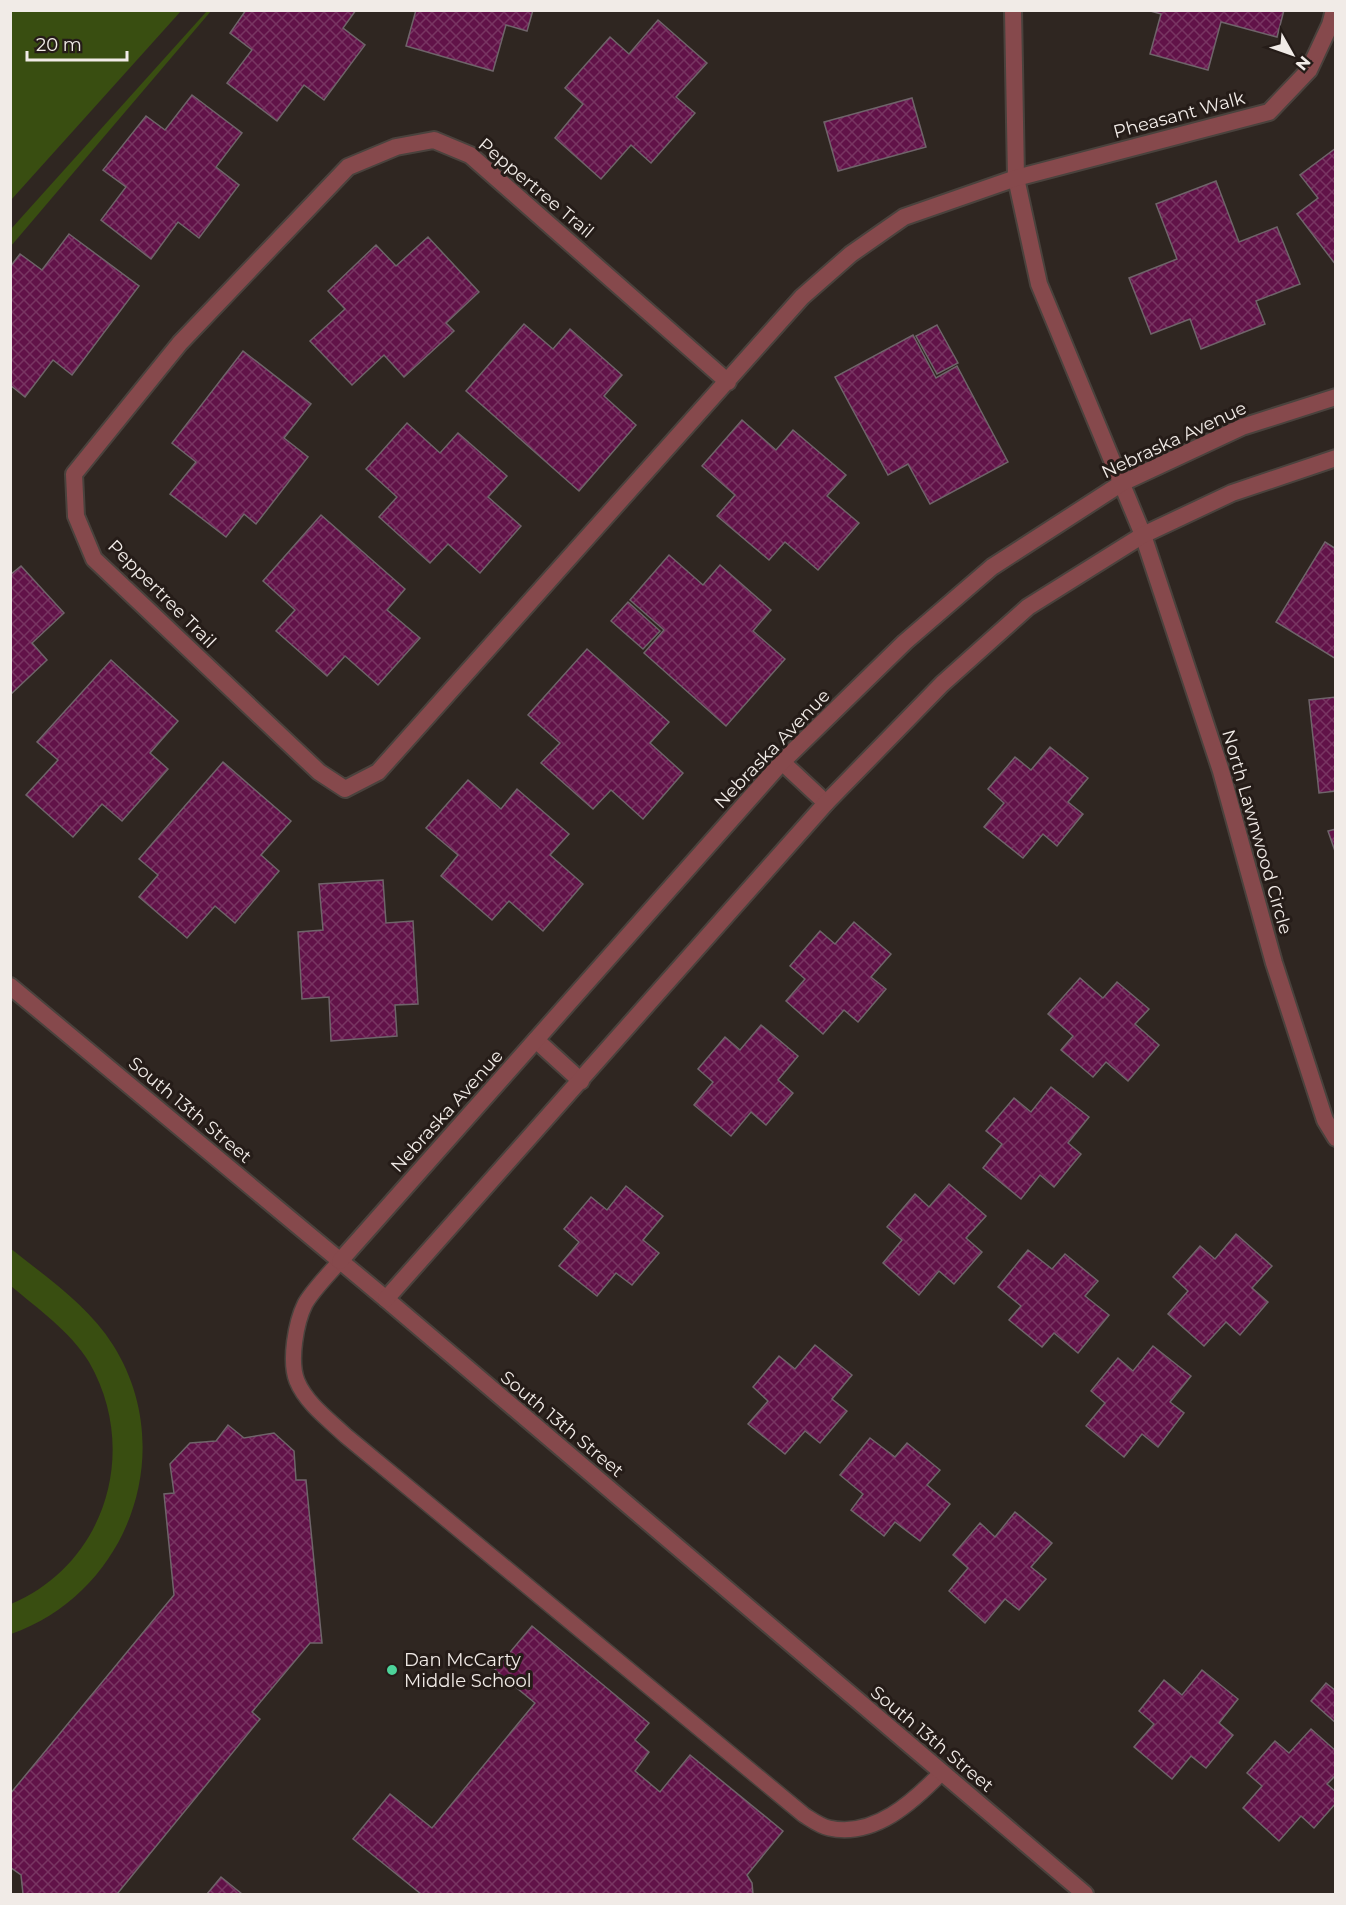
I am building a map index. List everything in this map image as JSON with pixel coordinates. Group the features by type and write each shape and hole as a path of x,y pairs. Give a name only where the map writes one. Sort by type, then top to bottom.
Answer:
{"street":[{"name":"North Lawnwood Circle","path":"1013,10 1016,178 1039,284 1143,535 1221,771 1274,963 1325,1120 1335,1138"},
{"name":"Pheasant Walk","path":"1016,178 1269,112 1309,70 1330,25 1334,10"},
{"name":"Peppertree Trail","path":"728,382 470,155 434,140 396,147 348,167 180,343 74,474 76,516 94,559 319,772 345,789 378,772 728,382 802,297 851,254 904,217 1016,178"},
{"name":"Nebraska Avenue","path":"340,1261 782,762 905,642 992,567 1122,483 1242,428 1335,397"},
{"path":"386,1299 826,803 942,684 1028,606 1143,535 1232,493 1335,458"},
{"path":"782,762 826,803"},
{"name":"South 13th Street","path":"10,986 386,1299 1085,1894"},
{"path":"536,1040 581,1081"}],"lane":[{"path":"340,1261 305,1303 295,1337 294,1362 296,1380 308,1398 346,1436 804,1815 826,1828 849,1831 886,1819 924,1790 942,1772"}],"green space":[{"path":"10,11 181,11 11,200"},
{"path":"207,11 211,11 11,246 11,229"},
{"path":"10,1248 66,1292 103,1331 113,1345 133,1386 142,1429 141,1472 131,1514 112,1552 86,1586 52,1614 11,1634 11,1604 44,1586 70,1562 91,1533 105,1501 112,1467 112,1431 104,1396 89,1362 63,1330 11,1286"}],"building":[{"path":"246,10 356,10 343,28 365,45 324,100 304,85 277,121 227,83 252,50 230,33"},
{"path":"416,10 533,10 527,31 506,25 493,71 406,46"},
{"path":"1147,10 1284,10 1277,37 1221,22 1208,70 1150,54 1161,14"},
{"path":"658,20 707,63 676,97 695,113 651,163 631,145 601,179 555,138 583,104 565,88 610,37 629,54"},
{"path":"192,95 242,133 216,167 239,185 199,238 178,222 151,259 101,220 126,187 103,170 146,116 165,130"},
{"path":"912,98 926,147 838,171 824,122"},
{"path":"1336,148 1336,265 1297,214 1318,198 1300,175"},
{"path":"1216,181 1239,242 1277,227 1300,284 1256,301 1265,324 1201,349 1190,319 1151,334 1129,278 1177,259 1156,204"},
{"path":"69,234 139,286 72,375 53,360 25,397 10,385 10,267 20,254 42,270"},
{"path":"428,237 479,292 446,323 454,331 404,377 384,355 352,385 310,341 345,309 328,291 376,245 396,266"},
{"path":"524,324 553,349 570,329 622,375 604,396 636,425 579,491 466,391"},
{"path":"937,325 958,363 937,374 916,336"},
{"path":"913,335 936,378 957,366 1008,462 930,504 908,464 888,475 835,377"},
{"path":"243,351 311,404 284,438 308,457 256,524 244,514 226,537 170,494 196,462 172,443"},
{"path":"742,420 776,450 793,430 846,475 827,496 859,523 818,570 785,542 769,560 717,516 735,495 702,466"},
{"path":"407,423 440,453 458,433 507,476 488,497 521,526 480,573 448,544 430,563 379,517 397,497 366,469"},
{"path":"321,515 405,589 387,610 420,638 378,685 345,656 327,676 276,631 295,610 263,581"},
{"path":"1325,542 1336,549 1336,659 1276,622"},
{"path":"669,555 703,585 720,565 771,610 753,631 785,659 726,726 644,653 664,630 630,600"},
{"path":"21,566 64,613 32,643 47,660 10,695 10,575"},
{"path":"628,602 660,631 643,649 611,621"},
{"path":"587,649 669,722 650,743 683,773 643,819 611,790 593,809 541,763 560,743 528,715"},
{"path":"111,660 178,721 150,753 168,769 122,821 102,804 73,837 26,795 58,760 37,742"},
{"path":"1336,697 1336,791 1319,793 1309,700"},
{"path":"1050,747 1088,778 1068,802 1083,814 1057,846 1043,834 1023,858 984,827 1004,803 988,789 1015,757 1031,770"},
{"path":"223,762 291,821 261,855 279,871 235,923 215,906 187,938 139,897 158,875 139,859"},
{"path":"468,780 501,809 517,789 569,834 550,855 583,884 543,931 509,901 492,920 441,876 458,855 426,828"},
{"path":"1336,829 1336,854 1328,831"},
{"path":"383,880 386,923 413,921 418,1004 395,1005 397,1036 331,1041 329,997 302,999 298,932 323,930 319,884"},
{"path":"854,922 891,954 871,977 886,989 858,1022 844,1010 823,1034 786,1001 805,979 790,966 820,931 835,944"},
{"path":"1080,978 1103,998 1117,982 1149,1009 1135,1024 1159,1045 1128,1081 1106,1062 1093,1077 1061,1050 1073,1036 1048,1014"},
{"path":"761,1025 798,1056 778,1080 793,1093 766,1125 751,1112 731,1136 694,1105 713,1082 698,1069 725,1037 740,1050"},
{"path":"1051,1087 1089,1117 1068,1143 1081,1154 1054,1187 1040,1175 1021,1199 983,1168 1002,1144 986,1131 1014,1098 1031,1112"},
{"path":"949,1184 986,1216 966,1238 982,1252 954,1284 939,1271 919,1295 883,1263 902,1240 887,1227 915,1194 929,1207"},
{"path":"626,1186 663,1216 643,1240 659,1253 632,1285 616,1273 597,1296 559,1266 579,1242 564,1229 591,1197 607,1210"},
{"path":"1236,1234 1272,1266 1252,1288 1268,1302 1240,1335 1226,1322 1204,1346 1168,1314 1188,1291 1173,1277 1200,1246 1215,1259"},
{"path":"1028,1250 1052,1269 1065,1254 1098,1281 1085,1296 1109,1315 1078,1353 1054,1333 1042,1347 1009,1320 1021,1306 998,1287"},
{"path":"815,1345 852,1375 832,1399 847,1411 820,1443 805,1431 785,1454 748,1424 768,1401 753,1387 779,1356 795,1369"},
{"path":"1153,1346 1191,1376 1170,1402 1184,1413 1158,1447 1142,1434 1124,1457 1086,1426 1105,1403 1091,1391 1118,1358 1133,1371"},
{"path":"228,1425 244,1438 274,1433 294,1451 296,1480 306,1480 322,1643 310,1643 252,1712 260,1719 117,1894 23,1894 21,1875 10,1867 10,1794 174,1595 164,1494 174,1493 170,1464 190,1443 216,1441"},
{"path":"870,1438 895,1457 907,1443 940,1470 927,1485 950,1504 920,1541 895,1522 884,1536 851,1510 863,1494 840,1475"},
{"path":"1015,1512 1052,1543 1031,1567 1046,1579 1019,1610 1005,1599 985,1623 949,1591 968,1568 953,1555 980,1523 995,1537"},
{"path":"532,1626 649,1723 635,1740 649,1752 635,1771 660,1792 690,1755 783,1831 747,1875 752,1883 753,1894 421,1894 353,1839 390,1794 432,1828 535,1703 495,1670"},
{"path":"1202,1670 1238,1699 1219,1723 1233,1735 1206,1768 1191,1756 1172,1779 1134,1747 1154,1724 1139,1711 1164,1680 1182,1695"},
{"path":"1326,1683 1336,1691 1336,1723 1311,1701"},
{"path":"1311,1729 1336,1751 1336,1775 1327,1784 1336,1792 1336,1803 1314,1828 1301,1816 1279,1841 1243,1808 1262,1786 1247,1773 1275,1741 1289,1753"},
{"path":"221,1877 242,1894 207,1894"}],"place":[{"name":"Dan McCarty Middle School","path":"392,1670"}]}
